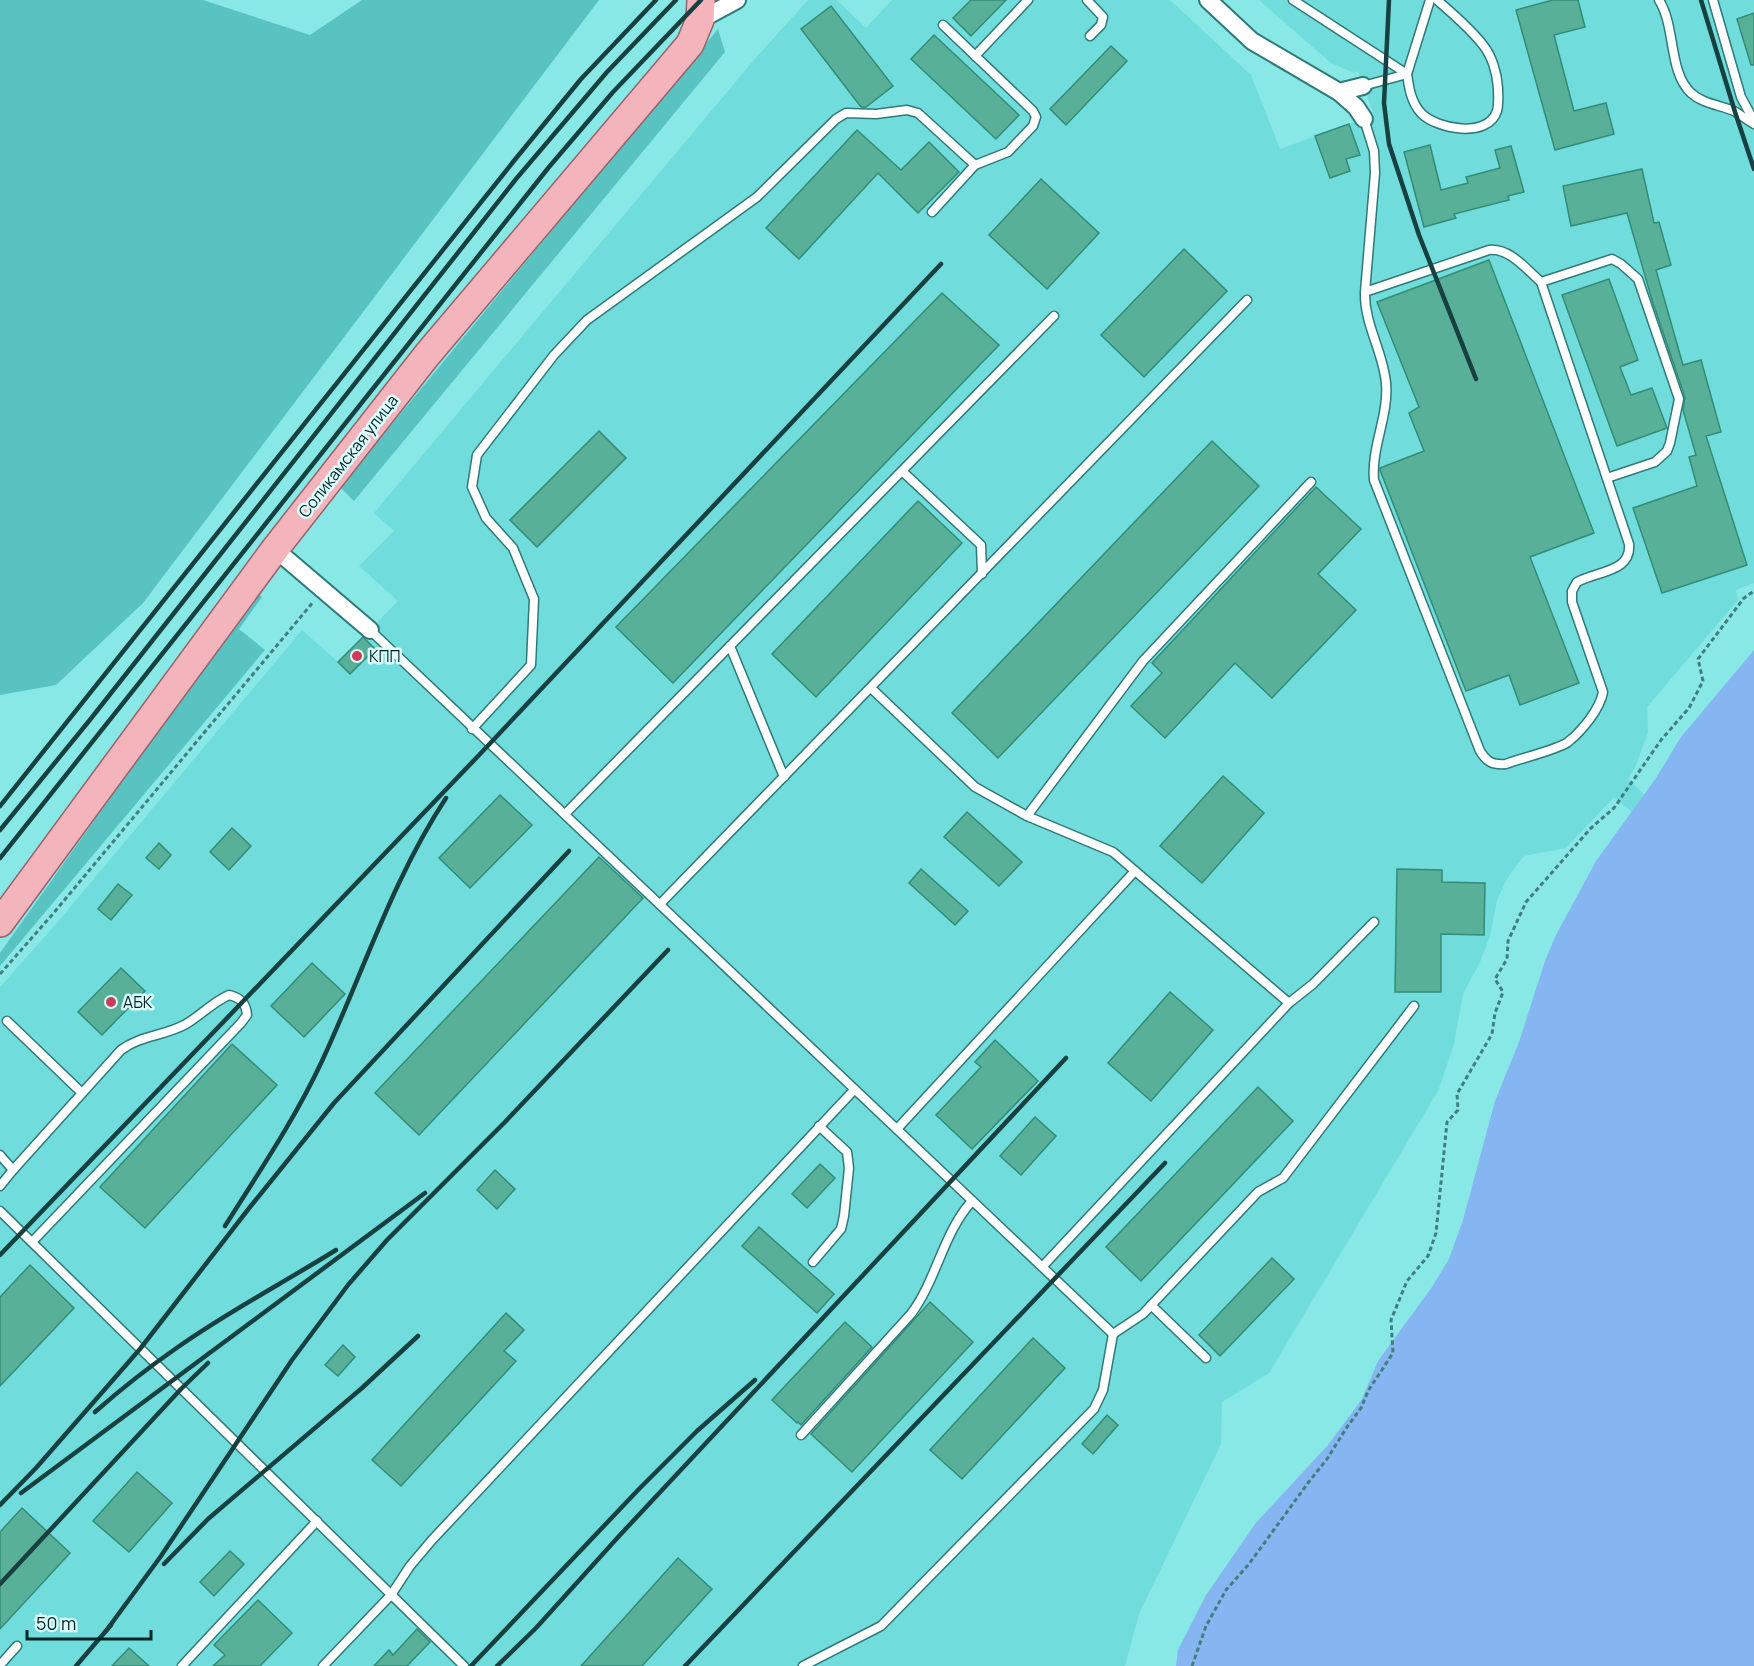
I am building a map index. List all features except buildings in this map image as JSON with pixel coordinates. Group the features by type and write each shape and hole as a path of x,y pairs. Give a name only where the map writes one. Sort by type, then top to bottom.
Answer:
{"main road":[{"name":"Соликамская улица","path":"0,923 275,549 427,356 690,44 700,10"}],"street":[{"path":"700,10 737,0"},
{"path":"1208,0 1252,41 1339,92 1352,103 1364,119"},
{"path":"1339,92 1363,86"},
{"path":"275,549 370,630"}],"lane":[{"path":"975,56 1028,0"},
{"path":"1087,0 1103,16 1101,25 1090,36"},
{"path":"1293,0 1407,74"},
{"path":"1431,0 1407,74 1409,92 1421,112 1429,119 1445,126 1460,129 1474,128 1484,124 1497,112 1497,82 1488,52 1463,23 1437,0"},
{"path":"1659,0 1667,15 1678,73 1685,86 1700,99 1735,112 1754,123"},
{"path":"1713,0 1741,98 1754,123"},
{"path":"932,212 975,165 1008,152 1033,126 1036,117 1033,111 943,25"},
{"path":"1363,86 1407,74"},
{"path":"472,729 531,665 534,598 513,548 486,518 472,487 477,454 554,355 586,320 757,197 836,119 846,113 876,114 907,110 918,113 975,165"},
{"path":"1364,119 1375,160 1364,305 1384,367 1386,385 1386,402 1372,463 1374,480 1480,751 1486,760 1495,765 1506,764 1567,743 1601,703 1603,692 1572,602 1572,591 1577,582 1618,567 1626,561 1630,553 1629,544 1541,282 1513,257 1498,249 1489,250 1365,292"},
{"path":"1541,282 1612,259 1621,264 1638,279 1679,399 1670,443 1662,458 1607,478"},
{"path":"660,904 1247,300"},
{"path":"565,814 1054,316"},
{"path":"902,471 981,545 982,574"},
{"path":"1027,816 1143,661 1311,482"},
{"path":"370,630 1113,1334"},
{"path":"730,646 784,777"},
{"path":"871,688 975,787 1027,816 1113,852 1289,1003"},
{"path":"897,1129 1135,871"},
{"path":"1043,1266 1289,1003 1312,984 1374,921"},
{"path":"0,1186 121,1050 139,1039 177,1029 229,995 243,1001 247,1015 241,1023 32,1242"},
{"path":"803,1666 881,1626 1094,1409 1103,1390 1113,1334 1151,1305 1258,1192 1283,1178 1414,1006"},
{"path":"8,1021 82,1093"},
{"path":"323,1666 391,1595 410,1566 432,1539 854,1090"},
{"path":"813,1262 841,1229 849,1168 847,1152 819,1126"},
{"path":"0,1155 13,1170"},
{"path":"801,1435 921,1301 954,1226 972,1201"},
{"path":"0,1211 464,1666"},
{"path":"1151,1305 1206,1358"},
{"path":"182,1666 316,1521"},
{"path":"0,1665 17,1646"}],"path":[{"path":"0,974 323,590"},
{"path":"1192,1666 1206,1626 1226,1590 1249,1564 1293,1502 1328,1459 1393,1353 1391,1320 1407,1281 1428,1256 1436,1233 1447,1122 1458,1110 1457,1094 1492,1034 1495,1013 1503,992 1495,979 1507,959 1508,941 1526,902 1591,828 1614,808 1660,740 1689,708 1704,681 1698,659 1744,598 1754,591"}],"shaded area":[{"path":"0,0 203,0 310,35 362,0 599,0 143,603 56,685 0,695"},
{"path":"808,0 837,0 866,28 892,0 1170,0 1251,75 1280,149 1374,115 1358,71 1354,73 1331,63 1259,0 1754,0 1754,583 1736,590 1738,600 1647,707 1648,732 1637,763 1628,779 1657,806 1644,822 1614,797 1566,848 1524,856 1508,877 1497,900 1490,936 1480,962 1463,994 1454,1044 1438,1091 1269,1373 1222,1402 1221,1444 1139,1614 1125,1666 0,1666 0,987 57,923 302,630 338,662 398,601 359,566 394,531 374,513 754,60"},
{"path":"718,29 725,52 354,501 340,487"},
{"path":"256,593 262,597 239,629 265,650 0,966 0,953"},
{"path":"1754,650 1754,1666 1176,1666 1178,1650 1206,1595 1255,1524 1328,1445 1362,1399 1378,1361 1432,1287 1449,1259 1463,1220 1495,1101 1519,1042 1545,961 1556,935 1596,861 1656,778 1681,737"}],"railway":[{"path":"0,806 513,162 581,79 656,0"},
{"path":"0,830 89,721 516,179 607,72 676,0"},
{"path":"0,858 549,167 613,92 701,0"},
{"path":"1389,0 1384,103 1389,144 1419,235 1476,379"},
{"path":"1701,0 1754,169"},
{"path":"0,1255 481,753 941,264"},
{"path":"225,1226 276,1145 311,1083 394,894 427,829 446,798"},
{"path":"0,1505 36,1468 140,1349 334,1103 569,851"},
{"path":"106,1631 161,1556 292,1360 348,1285 387,1240 505,1122 668,950"},
{"path":"497,1666 536,1628 620,1535 1066,1058"},
{"path":"685,1666 1165,1163"},
{"path":"21,1493 425,1193"},
{"path":"95,1412 146,1370 197,1334 336,1250"},
{"path":"164,1564 208,1519 362,1388 418,1336"},
{"path":"0,1584 181,1389 208,1363"},
{"path":"471,1666 639,1489 697,1431 755,1380"},
{"path":"76,1666 111,1625"}],"place":[{"name":"КПП","path":"357,656"},
{"name":"АБК","path":"111,1002"}]}
